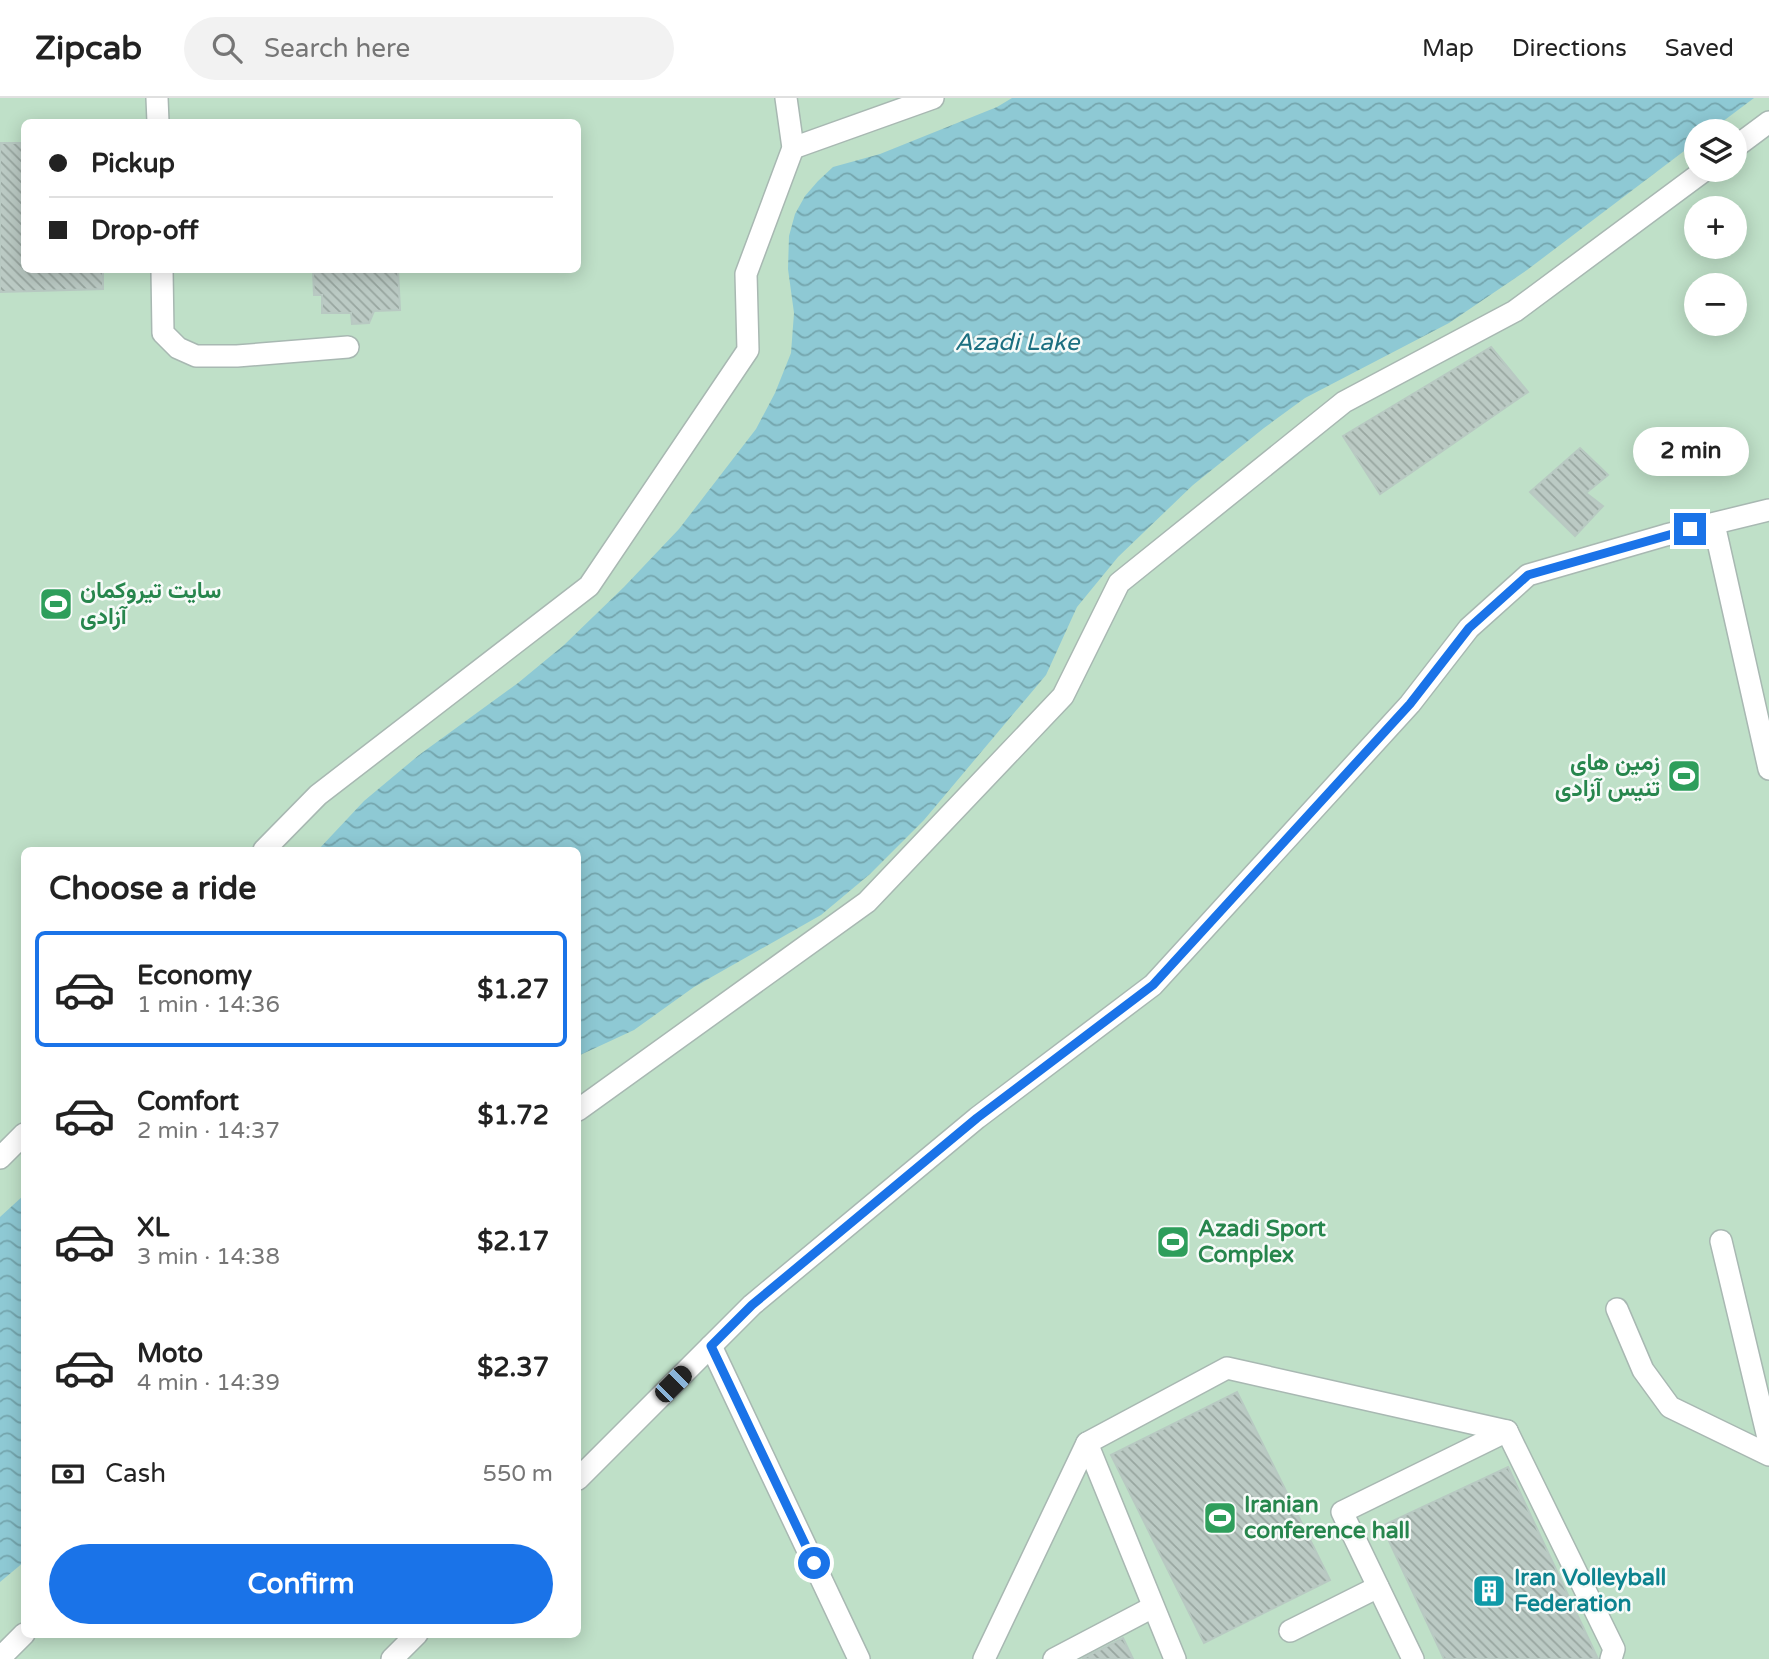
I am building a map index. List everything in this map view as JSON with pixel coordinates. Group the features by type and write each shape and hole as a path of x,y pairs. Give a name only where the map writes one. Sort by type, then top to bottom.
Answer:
{"lane":[{"path":"157,98 158,119"},
{"path":"267,847 318,795 589,586 748,349 746,274 793,148 786,98"},
{"path":"793,148 933,98"},
{"path":"1747,138 1769,122"},
{"path":"581,1108 867,902 1063,696 1119,583 1344,402 1515,311 1689,182"},
{"path":"162,273 163,333 178,348 196,356 237,356 348,347"},
{"path":"581,1476 752,1305 977,1118 1153,985 1410,704 1469,628 1528,575 1769,510"},
{"path":"1714,524 1769,769"},
{"path":"0,1158 21,1137"},
{"path":"1721,1241 1769,1442"},
{"path":"1617,1309 1643,1370 1670,1407 1769,1455"},
{"path":"711,1346 859,1659"},
{"path":"984,1659 1087,1443 1227,1368 1507,1431"},
{"path":"1413,1659 1342,1512 1507,1431"},
{"path":"1507,1431 1614,1649 1611,1659"},
{"path":"1087,1443 1175,1659"},
{"path":"1290,1631 1378,1587"},
{"path":"1054,1659 1153,1607"},
{"path":"0,1658 21,1637"},
{"path":"392,1659 413,1638"}],"green space":[{"name":"Azadi Sport Complex","path":"0,98 1769,98 1769,1659 0,1659"}],"water":[{"name":"Azadi Lake","path":"1012,98 1754,98 1726,119 1684,119 1684,151 1527,270 1449,323 1305,398 1193,485 1118,557 1077,607 1046,675 924,820 870,874 821,915 694,987 634,1030 581,1055 581,847 321,847 364,801 419,755 518,683 564,645 679,529 756,429 775,393 791,353 794,313 788,269 789,236 795,214 805,196 833,167 880,154 997,107"},
{"path":"21,1198 21,1564 0,1582 0,1217"}],"building":[{"path":"0,143 21,143 21,273 103,273 103,289 0,292"},
{"path":"313,273 398,273 400,310 374,311 369,323 352,324 351,313 322,313 322,295 314,295"},
{"path":"1491,347 1528,392 1380,494 1343,436"},
{"path":"1580,448 1608,475 1586,493 1603,506 1575,536 1530,492"},
{"name":"Iranian conference hall","path":"1237,1392 1330,1580 1204,1643 1111,1455"},
{"name":"Iran Volleyball Federation","path":"1508,1467 1598,1659 1444,1659 1382,1526"},
{"path":"1123,1638 1133,1659 1082,1659"}],"place":[{"name":"سایت تیروکمان آزادی","path":"56,604"},
{"name":"زمین های تنیس آزادی","path":"1684,776"},
{"name":"Azadi Sport Complex","path":"1173,1242"},
{"name":"Iranian conference hall","path":"1220,1518"},
{"name":"Iran Volleyball Federation","path":"1489,1591"}],"route":[{"path":"814,1563 711,1346 752,1305 977,1118 1153,985 1410,704 1469,628 1528,575 1690,529"}]}
